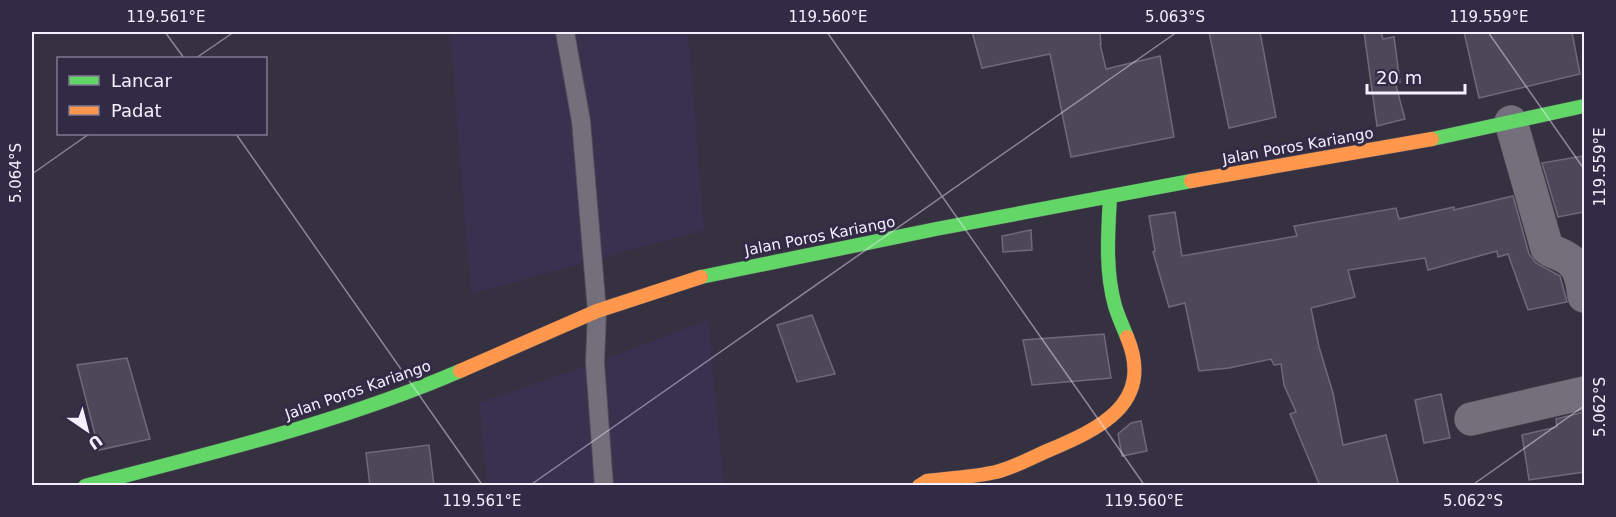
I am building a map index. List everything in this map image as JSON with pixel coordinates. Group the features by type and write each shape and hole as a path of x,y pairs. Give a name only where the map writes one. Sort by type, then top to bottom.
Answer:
{"main road":[{"name":"Jalan Poros Kariango","path":"85,486 266,438 346,414 413,391 597,311 707,275 1110,197 1412,143 1584,106"},
{"path":"919,486 927,482 998,472 1084,435 1113,414 1129,398 1135,373 1129,341 1115,307 1110,283 1108,244 1110,197"}],"street":[{"path":"1511,122 1547,248 1566,257 1574,264 1580,272 1584,296"},
{"path":"1471,419 1584,393"}],"lane":[{"path":"565,32 581,121 597,311 596,363 604,486"}],"shaded area":[{"path":"450,32 688,32 704,230 471,294"},
{"path":"708,320 724,485 487,485 479,403 595,363"}],"building":[{"path":"972,32 1100,32 1100,44 1106,69 1160,56 1174,137 1071,157 1050,54 982,68"},
{"path":"1209,32 1260,32 1276,117 1229,128"},
{"path":"1364,32 1381,32 1383,39 1394,37 1400,82 1395,82 1405,119 1377,126"},
{"path":"1464,32 1572,32 1580,74 1479,98"},
{"path":"1582,156 1584,212 1558,217 1542,163"},
{"path":"1513,196 1529,254 1536,263 1560,276 1567,302 1528,310 1508,254 1498,257 1497,251 1428,270 1425,258 1348,270 1355,297 1311,308 1319,347 1333,393 1343,445 1386,435 1399,486 1320,486 1290,414 1296,412 1284,385 1281,364 1274,365 1271,359 1229,368 1199,371 1185,303 1169,307 1153,252 1155,251 1149,216 1175,212 1182,256 1297,236 1294,226 1396,208 1399,219 1454,207 1454,210"},
{"path":"1031,230 1032,250 1003,252 1002,236"},
{"path":"812,315 835,374 797,382 777,325"},
{"path":"1104,334 1111,378 1032,385 1023,340"},
{"path":"127,358 150,439 99,450 77,365"},
{"path":"1441,394 1450,438 1424,443 1415,400"},
{"path":"1584,412 1584,472 1529,480 1522,435 1557,427 1556,419"},
{"path":"1141,421 1147,451 1122,456 1118,434 1131,423"},
{"path":"429,445 434,486 370,486 366,453"}],"traffic: fast":[{"path":"1432,139 1584,106"},
{"path":"701,277 936,229 1191,181"},
{"path":"1110,197 1108,252 1110,279 1115,306 1127,337"},
{"path":"85,486 321,422 414,390 460,371"}],"traffic: slow":[{"path":"1191,181 1432,139"},
{"path":"460,371 597,311 701,277"},
{"path":"919,486 927,481 979,475 1009,468 1067,443 1103,423 1128,397 1134,380 1134,360 1127,337"}]}
